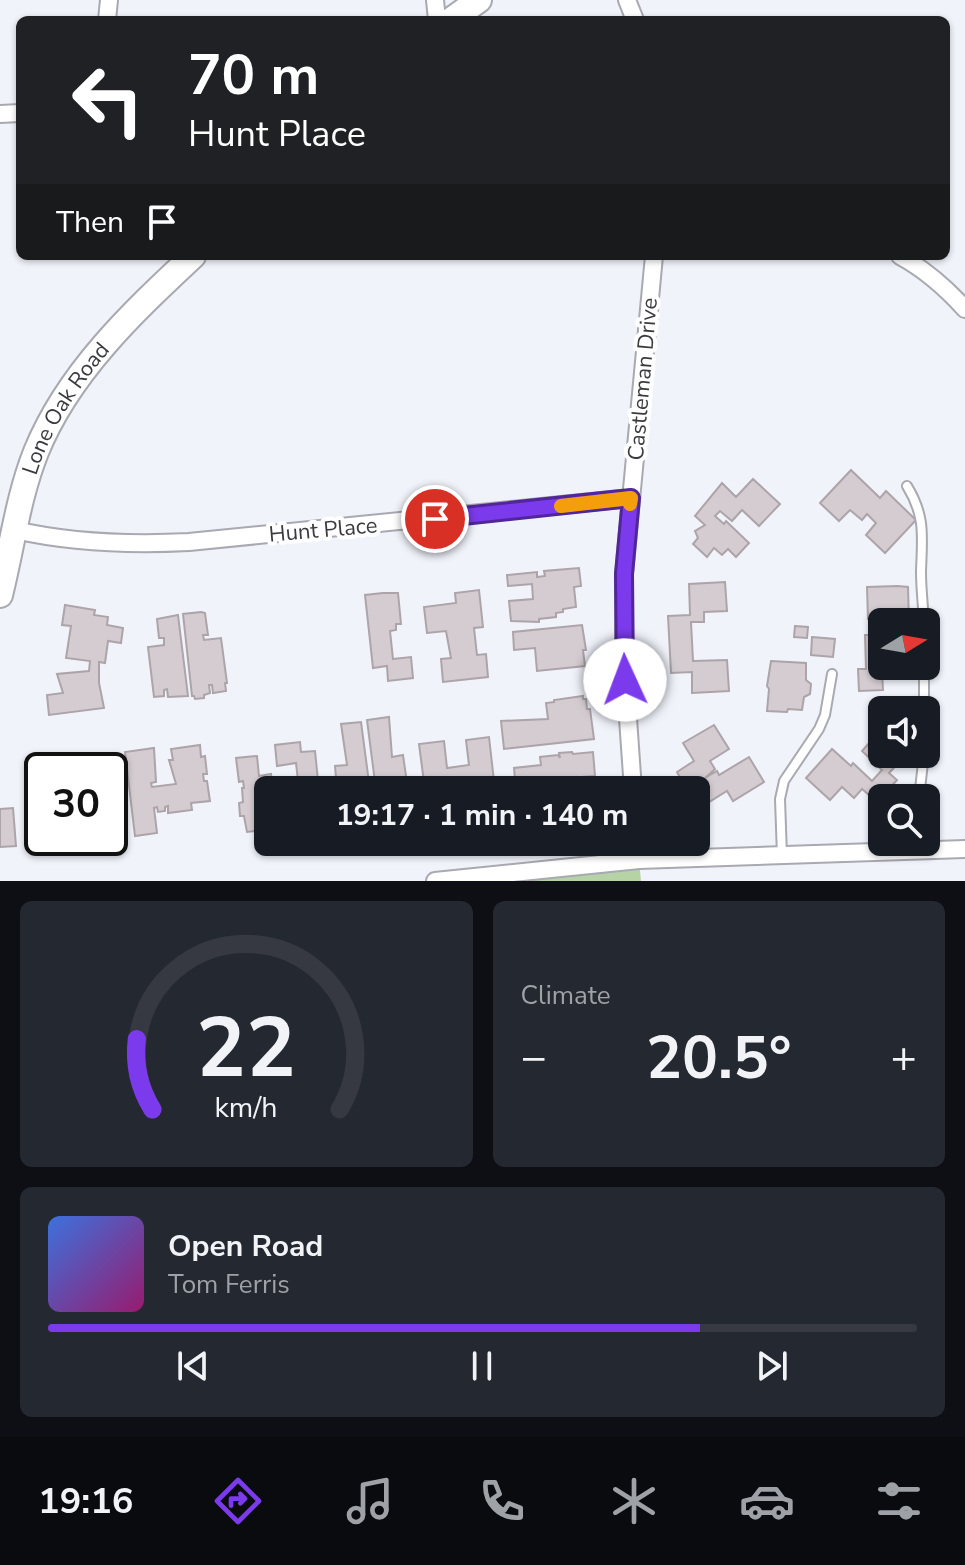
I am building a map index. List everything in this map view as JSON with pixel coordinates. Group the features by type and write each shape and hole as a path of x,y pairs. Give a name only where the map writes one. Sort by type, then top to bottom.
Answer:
{"street":[{"path":"457,16 479,0"},
{"name":"Lone Oak Road","path":"0,595 36,454 62,400 111,337 189,260"},
{"name":"Castleman Drive","path":"632,776 623,615 654,260"},
{"path":"906,260 929,274 965,309"},
{"name":"Hunt Place","path":"15,530 49,538 93,542 189,542 631,498"},
{"path":"940,848 965,849"},
{"path":"435,881 639,860 782,856 868,850"},
{"path":"639,856 639,860"}],"lane":[{"path":"907,486 921,513 923,528 923,608"},
{"path":"782,856 780,799 784,781 819,729 825,715 832,674"}],"green space":[{"path":"639,860 641,881 435,881"}],"building":[{"path":"851,470 880,498 886,491 916,520 885,553 866,535 876,523 867,514 862,520 850,510 839,521 820,503"},
{"path":"753,479 780,504 759,526 742,510 732,521 720,511 715,516 724,524 726,521 749,543 736,557 728,549 722,555 714,548 707,557 693,544 698,538 695,531 705,525 695,516 722,483 736,497"},
{"path":"579,568 581,586 574,587 576,607 563,609 563,612 556,613 556,617 539,619 539,622 511,621 509,601 533,599 532,584 508,586 507,575 537,572 537,577 545,576 544,571"},
{"path":"725,582 727,611 704,612 704,622 691,622 693,661 727,660 729,691 692,693 692,672 671,673 668,616 690,615 689,584"},
{"path":"867,587 908,587 909,608 868,608 868,619"},
{"path":"479,590 483,627 474,628 477,655 486,654 488,677 443,682 441,659 451,658 446,631 427,633 424,607 456,603 455,593"},
{"path":"398,593 401,624 396,624 396,630 390,631 393,659 411,657 413,678 388,681 387,666 373,668 365,595"},
{"path":"65,605 95,610 94,615 108,617 107,625 123,628 121,643 108,641 105,663 99,662 104,708 49,715 47,695 63,693 57,674 89,671 90,661 66,658 71,626 62,625"},
{"path":"205,613 208,635 203,635 204,640 221,638 227,683 226,691 213,693 212,685 209,685 210,693 204,698 195,699 192,696 183,614"},
{"path":"178,615 188,696 168,697 167,689 164,696 154,697 148,647 164,645 164,638 159,638 157,619"},
{"path":"582,625 585,666 537,671 535,648 514,650 513,632"},
{"path":"795,626 808,627 807,638 794,637"},
{"path":"865,635 868,635 868,680 882,680 883,690 859,691 858,669 866,669"},
{"path":"812,637 835,639 833,657 811,655"},
{"path":"771,661 806,663 806,680 811,684 802,710 767,711"},
{"path":"583,696 587,709 590,709 594,739 504,749 501,721 548,719 546,703"},
{"path":"389,717 392,757 403,755 406,776 374,776 367,720"},
{"path":"361,722 368,776 336,776 335,766 347,765 341,724"},
{"path":"714,725 729,749 710,761 715,769 707,776 679,776 677,772 694,761 683,743"},
{"path":"489,737 493,776 423,776 419,744 444,741 447,768 469,765 466,740"},
{"path":"300,742 301,752 315,751 318,776 297,776 296,763 277,766 275,745"},
{"path":"200,745 201,757 205,756 207,774 203,774 210,801 191,803 192,810 168,813 168,806 165,811 158,812 157,807 154,808 157,833 135,836 128,752 125,752 154,748 156,782 151,783 152,787 176,784 169,760 173,760 171,749"},
{"path":"832,749 872,781 882,770 880,768 894,768 889,773 897,780 893,784 868,784 868,794 862,789 854,798 842,787 830,800 806,778"},
{"path":"593,752 595,776 515,776 514,768 541,765 540,757 558,755 560,758 559,753"},
{"path":"257,756 259,776 254,776 254,831 247,832 244,816 240,816 239,803 243,802 244,788 243,781 239,782 236,758"},
{"path":"749,757 764,782 733,801 727,791 710,801 708,776 717,771 719,775"},
{"path":"13,808 16,846 0,847 0,809"}],"slow traffic":[{"path":"561,506 631,498 630,504"}],"route":[{"path":"435,519 631,498 624,574 625,680"}]}
